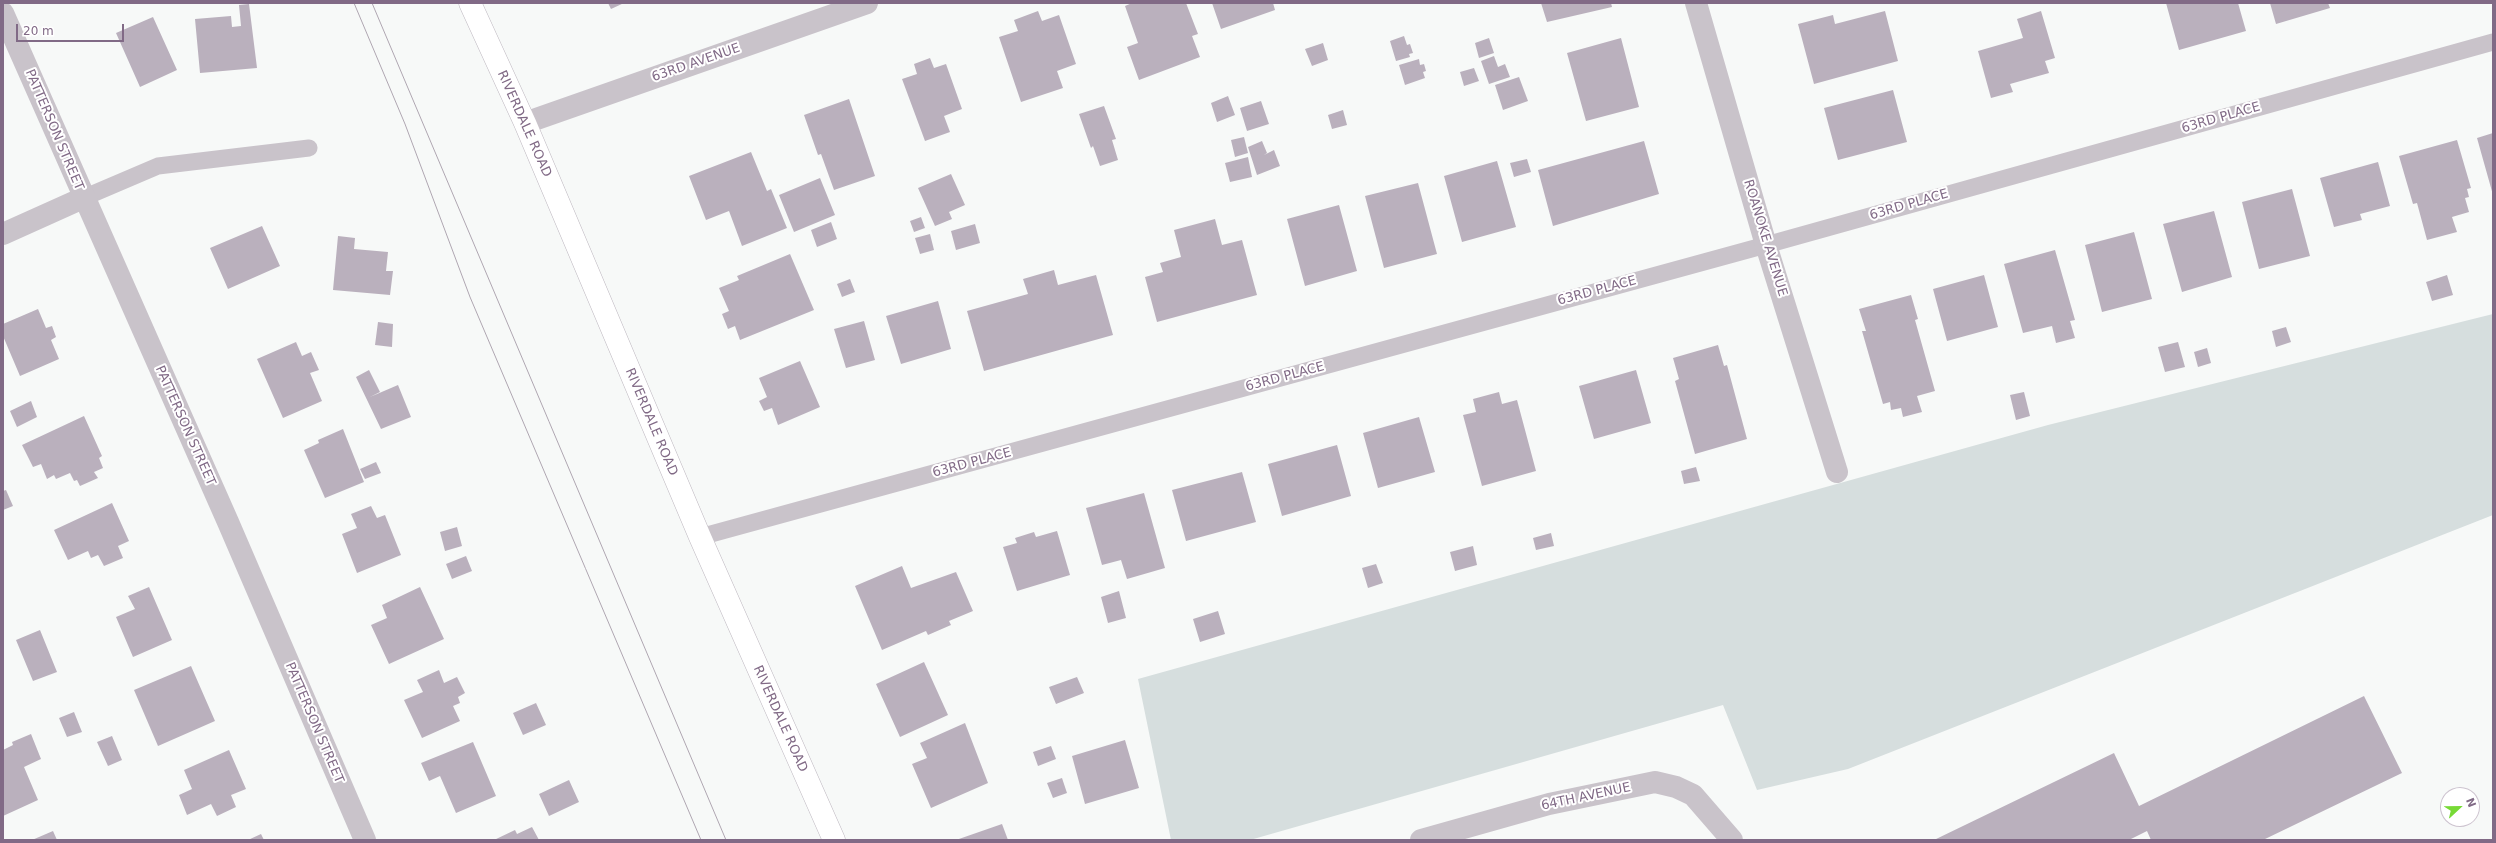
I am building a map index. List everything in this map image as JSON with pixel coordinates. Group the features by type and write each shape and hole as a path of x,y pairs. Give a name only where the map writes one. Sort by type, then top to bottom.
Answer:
{"main road":[{"name":"RIVERDALE ROAD","path":"470,3 525,123 700,537 834,840"}],"street":[{"name":"63RD AVENUE","path":"525,123 867,3"},
{"name":"ROANOKE AVENUE","path":"1696,3 1766,245 1837,472"},
{"name":"PATTERSON STREET","path":"3,13 83,198 228,522 365,840"},
{"path":"3,234 83,198"},
{"name":"64TH AVENUE","path":"1421,840 1549,804 1655,782 1676,787 1693,795 1732,840"}],"lane":[{"name":"63RD PLACE","path":"700,537 1766,245 2493,42"},
{"path":"83,198 158,166 309,148"}],"shaded area":[{"path":"2493,314 2493,515 1848,769 1757,790 1723,705 1250,840 1171,840 1138,679 2048,425"}],"building":[{"path":"608,3 624,3 611,9"},
{"path":"1132,3 1186,3 1198,34 1192,36 1200,57 1139,80 1127,47 1138,43 1125,6"},
{"path":"1212,3 1273,3 1275,10 1221,29"},
{"path":"1541,3 1611,3 1612,7 1547,22"},
{"path":"2166,3 2238,3 2246,31 2179,50"},
{"path":"2270,3 2328,3 2330,8 2276,24"},
{"path":"249,4 257,68 200,73 195,19 231,16 232,27 241,26 239,5"},
{"path":"1038,11 1042,21 1059,15 1076,64 1057,71 1063,88 1021,102 999,37 1018,31 1014,20"},
{"path":"1885,11 1898,61 1814,84 1798,24 1833,15 1835,24"},
{"path":"2041,11 2055,58 2045,61 2049,73 2010,84 2013,92 1991,98 1978,51 2023,38 2017,19"},
{"path":"153,17 177,70 140,87 116,33"},
{"path":"1404,36 1407,45 1410,44 1413,53 1409,54 1410,57 1396,61 1390,41"},
{"path":"1489,38 1494,53 1479,58 1475,43"},
{"path":"1621,38 1639,107 1586,121 1567,53"},
{"path":"1323,43 1328,60 1312,66 1305,49"},
{"path":"1494,56 1498,67 1505,64 1510,77 1489,84 1481,61"},
{"path":"930,58 934,68 946,64 962,109 944,116 950,132 925,141 902,79 917,74 914,64"},
{"path":"1419,59 1420,65 1424,64 1426,71 1423,72 1425,78 1405,85 1399,65"},
{"path":"1474,68 1479,81 1464,86 1460,72"},
{"path":"1519,77 1528,101 1503,110 1495,85"},
{"path":"1893,90 1907,142 1838,160 1824,108"},
{"path":"1228,96 1235,115 1217,122 1211,103"},
{"path":"849,99 875,176 834,190 821,154 818,155 804,115"},
{"path":"1261,101 1269,124 1247,131 1240,108"},
{"path":"1104,106 1116,139 1112,140 1118,160 1100,166 1093,146 1091,148 1079,114"},
{"path":"1343,110 1347,125 1332,129 1328,115"},
{"path":"2493,133 2493,195 2477,138"},
{"path":"1244,137 1248,153 1235,157 1231,140"},
{"path":"2457,140 2471,188 2467,189 2469,197 2465,198 2469,212 2452,217 2457,232 2427,240 2417,203 2413,204 2399,156"},
{"path":"1262,141 1267,153 1264,155 1274,150 1280,166 1257,175 1248,147"},
{"path":"1644,141 1659,194 1553,226 1538,170"},
{"path":"751,152 767,191 771,189 787,228 742,246 729,211 706,220 689,176"},
{"path":"1248,157 1252,177 1230,182 1225,163"},
{"path":"1527,159 1531,172 1514,177 1510,163"},
{"path":"1497,161 1516,227 1462,242 1444,176"},
{"path":"2378,162 2390,206 2360,214 2362,220 2334,227 2320,178"},
{"path":"951,174 965,205 949,212 952,219 935,226 918,188"},
{"path":"820,178 835,215 794,232 779,195"},
{"path":"1418,183 1437,254 1384,268 1365,196"},
{"path":"2292,189 2310,256 2259,269 2242,202"},
{"path":"1339,205 1357,271 1305,286 1287,219"},
{"path":"2214,211 2232,277 2182,292 2163,224"},
{"path":"921,217 925,228 914,232 910,221"},
{"path":"1215,219 1222,245 1242,240 1257,295 1157,322 1145,277 1163,272 1160,263 1181,257 1174,230"},
{"path":"831,222 837,239 817,247 811,230"},
{"path":"975,224 980,243 956,250 951,231"},
{"path":"262,226 280,266 228,289 210,248"},
{"path":"2134,232 2152,299 2102,312 2085,245"},
{"path":"930,234 934,250 920,254 915,238"},
{"path":"338,236 355,238 354,249 388,252 386,271 393,271 390,295 333,290"},
{"path":"2055,250 2075,320 2070,321 2075,338 2056,343 2052,326 2023,333 2004,264"},
{"path":"790,254 814,310 740,340 735,326 728,329 722,314 729,311 719,288 739,280 737,276"},
{"path":"1054,270 1058,285 1096,275 1113,335 984,371 967,311 1028,294 1023,279"},
{"path":"1984,275 1998,327 1947,341 1933,289"},
{"path":"2447,275 2453,295 2432,301 2426,282"},
{"path":"850,279 855,292 842,297 837,284"},
{"path":"1911,295 1918,319 1915,320 1935,391 1917,396 1922,412 1903,417 1901,408 1891,410 1890,402 1883,404 1862,331 1866,331 1859,309"},
{"path":"938,301 951,349 901,364 886,316"},
{"path":"38,309 46,328 52,326 56,337 51,340 59,359 20,376 3,336 3,324"},
{"path":"864,321 875,360 846,368 834,329"},
{"path":"378,322 393,324 392,347 375,345"},
{"path":"2286,327 2291,342 2276,347 2272,331"},
{"path":"296,342 302,356 311,352 319,370 310,373 322,401 283,418 257,359"},
{"path":"2178,342 2185,367 2165,372 2158,347"},
{"path":"1718,345 1724,366 1727,365 1747,439 1695,454 1675,381 1679,379 1673,358"},
{"path":"2207,348 2211,363 2198,367 2194,352"},
{"path":"800,361 820,407 778,425 772,408 764,411 759,401 767,397 759,378"},
{"path":"369,370 380,392 370,397 398,385 411,417 381,429 356,377"},
{"path":"1636,370 1651,423 1594,439 1579,386"},
{"path":"1499,392 1502,404 1517,400 1536,471 1482,486 1463,415 1476,412 1473,399"},
{"path":"2024,392 2030,416 2016,420 2010,395"},
{"path":"31,401 37,417 17,427 10,411"},
{"path":"84,416 102,456 99,458 103,468 94,472 98,478 80,486 77,480 74,481 70,473 56,479 54,475 47,479 41,464 33,467 22,445"},
{"path":"1419,417 1435,472 1378,488 1363,433"},
{"path":"343,429 364,482 325,498 304,450 319,443 318,440"},
{"path":"1337,445 1351,496 1282,516 1268,464"},
{"path":"376,462 381,473 365,479 360,469"},
{"path":"1696,467 1700,481 1684,484 1681,471"},
{"path":"1242,472 1256,522 1186,541 1172,490"},
{"path":"6,490 13,506 3,510 3,491"},
{"path":"1144,493 1165,568 1127,579 1121,560 1102,565 1086,508"},
{"path":"112,503 129,541 118,546 123,558 104,566 98,555 91,558 88,551 68,560 54,530"},
{"path":"371,506 377,518 385,515 401,555 357,573 342,534 357,528 351,514"},
{"path":"457,527 462,546 445,551 440,532"},
{"path":"1057,531 1070,575 1017,591 1003,547 1017,543 1015,538 1034,532 1036,537"},
{"path":"1551,533 1554,546 1536,550 1533,538"},
{"path":"1473,546 1477,565 1455,571 1450,552"},
{"path":"466,556 472,571 452,579 446,564"},
{"path":"1376,564 1383,583 1368,588 1362,568"},
{"path":"902,566 911,588 956,572 973,611 949,621 951,625 928,635 926,631 882,650 855,586"},
{"path":"149,587 172,640 133,657 116,617 135,609 128,596"},
{"path":"420,587 444,639 389,664 371,625 387,618 382,605"},
{"path":"1119,591 1126,618 1108,623 1101,597"},
{"path":"1218,611 1225,634 1200,642 1193,619"},
{"path":"40,630 57,672 33,681 16,640"},
{"path":"924,662 948,715 900,737 876,684"},
{"path":"191,666 215,721 158,746 134,690"},
{"path":"439,670 444,683 457,677 465,693 458,697 460,703 453,706 460,721 422,738 404,700 423,692 417,680"},
{"path":"1077,677 1084,693 1056,704 1049,687"},
{"path":"2364,696 2402,773 2263,840 2151,840 2147,831 2129,840 1934,840 2114,753 2139,806"},
{"path":"536,703 546,725 523,735 513,713"},
{"path":"74,712 82,732 67,737 59,718"},
{"path":"965,723 988,783 931,808 912,764 927,758 920,743"},
{"path":"31,734 41,759 24,767 38,800 3,816 3,750 13,745 12,742"},
{"path":"112,736 122,760 108,766 97,742"},
{"path":"1125,740 1139,788 1085,804 1072,756"},
{"path":"473,742 496,796 456,813 440,776 429,781 421,763"},
{"path":"1051,746 1056,759 1038,766 1033,752"},
{"path":"229,750 246,789 231,795 236,807 217,816 211,804 187,815 179,795 192,789 184,770"},
{"path":"1062,778 1067,793 1053,798 1047,783"},
{"path":"569,780 579,802 549,816 539,794"},
{"path":"1002,824 1008,840 956,840"},
{"path":"532,827 539,840 494,840 515,830 517,834"},
{"path":"53,831 57,840 32,840"},
{"path":"261,834 264,840 248,840"}],"tram line":[{"path":"354,3 405,124 470,297 701,840"},
{"path":"372,3 726,840"}]}
